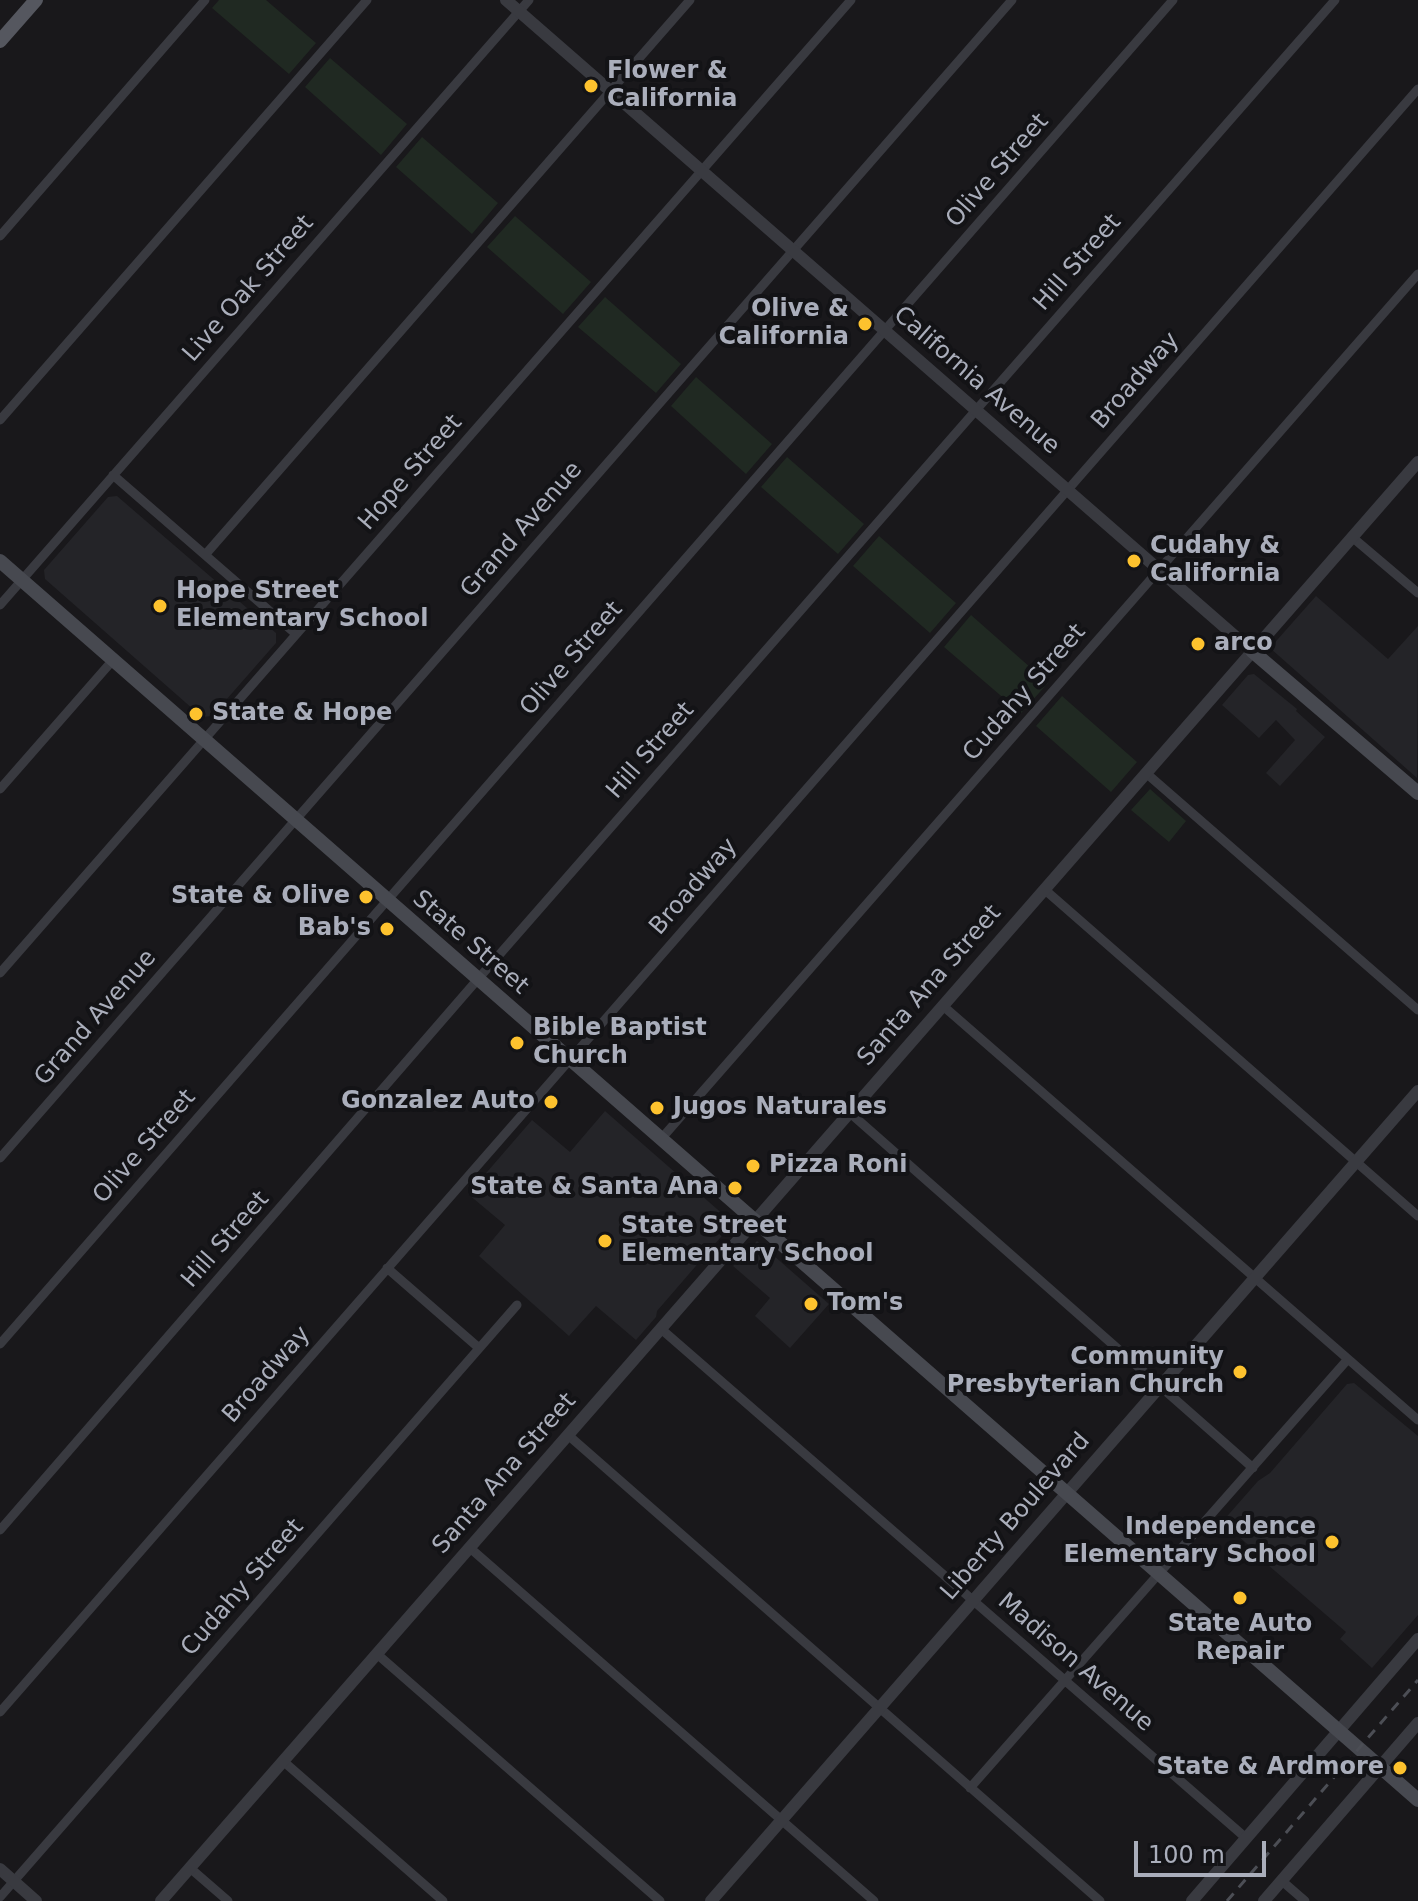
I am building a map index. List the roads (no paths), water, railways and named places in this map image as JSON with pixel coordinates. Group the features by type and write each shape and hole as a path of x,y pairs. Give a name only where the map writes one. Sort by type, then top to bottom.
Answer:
{"main road":[{"path":"0,41 36,0"},
{"name":"State Street","path":"0,561 1418,1800"},
{"name":"California Avenue","path":"1252,651 1418,793"}],"street":[{"path":"0,236 205,0"},
{"path":"0,420 367,0"},
{"name":"California Avenue","path":"506,0 1252,651"},
{"name":"Live Oak Street","path":"0,605 529,0"},
{"path":"205,555 690,0"},
{"name":"Hope Street","path":"0,973 851,0"},
{"name":"Grand Avenue","path":"0,1158 1012,0"},
{"name":"Olive Street","path":"0,1344 1173,0"},
{"name":"Hill Street","path":"0,1530 1335,0"},
{"name":"Broadway","path":"0,1712 1418,89"},
{"name":"Cudahy Street","path":"661,1139 1418,274"},
{"name":"Santa Ana Street","path":"161,1901 1418,462"},
{"path":"113,475 296,634"},
{"path":"1352,537 1418,593"},
{"path":"0,789 113,660"},
{"path":"1146,773 1418,1010"},
{"path":"1044,889 1418,1216"},
{"path":"942,1005 1418,1420"},
{"name":"Liberty Boulevard","path":"711,1901 1418,1091"},
{"path":"849,1112 1253,1468"},
{"path":"387,1268 479,1348"},
{"name":"Cudahy Street","path":"0,1897 517,1305"},
{"name":"Madison Avenue","path":"660,1328 1246,1838"},
{"path":"970,1788 1348,1359"},
{"path":"568,1435 1100,1901"},
{"path":"470,1548 874,1901"},
{"path":"1192,1901 1418,1639"},
{"path":"377,1654 660,1901"},
{"path":"1264,1901 1418,1723"},
{"path":"283,1761 443,1901"},
{"path":"190,1868 228,1901"},
{"path":"0,1869 36,1901"},
{"path":"1282,1881 1305,1901"}],"railway":[{"path":"1227,1901 1418,1680"}],"place":[{"name":"Flower & California","path":"591,86"},
{"name":"Olive & California","path":"865,324"},
{"name":"Cudahy & California","path":"1134,561"},
{"name":"Hope Street Elementary School","path":"160,606"},
{"name":"arco","path":"1198,644"},
{"name":"State & Hope","path":"196,714"},
{"name":"State & Olive","path":"366,897"},
{"name":"Bab's","path":"387,929"},
{"name":"Bible Baptist Church","path":"517,1043"},
{"name":"Gonzalez Auto","path":"551,1102"},
{"name":"Jugos Naturales","path":"657,1108"},
{"name":"Pizza Roni","path":"753,1166"},
{"name":"State & Santa Ana","path":"735,1188"},
{"name":"State Street Elementary School","path":"605,1241"},
{"name":"Tom's","path":"811,1304"},
{"name":"Community Presbyterian Church","path":"1240,1372"},
{"name":"Independence Elementary School","path":"1332,1542"},
{"name":"State Auto Repair","path":"1240,1598"},
{"name":"State & Ardmore","path":"1400,1768"}]}
